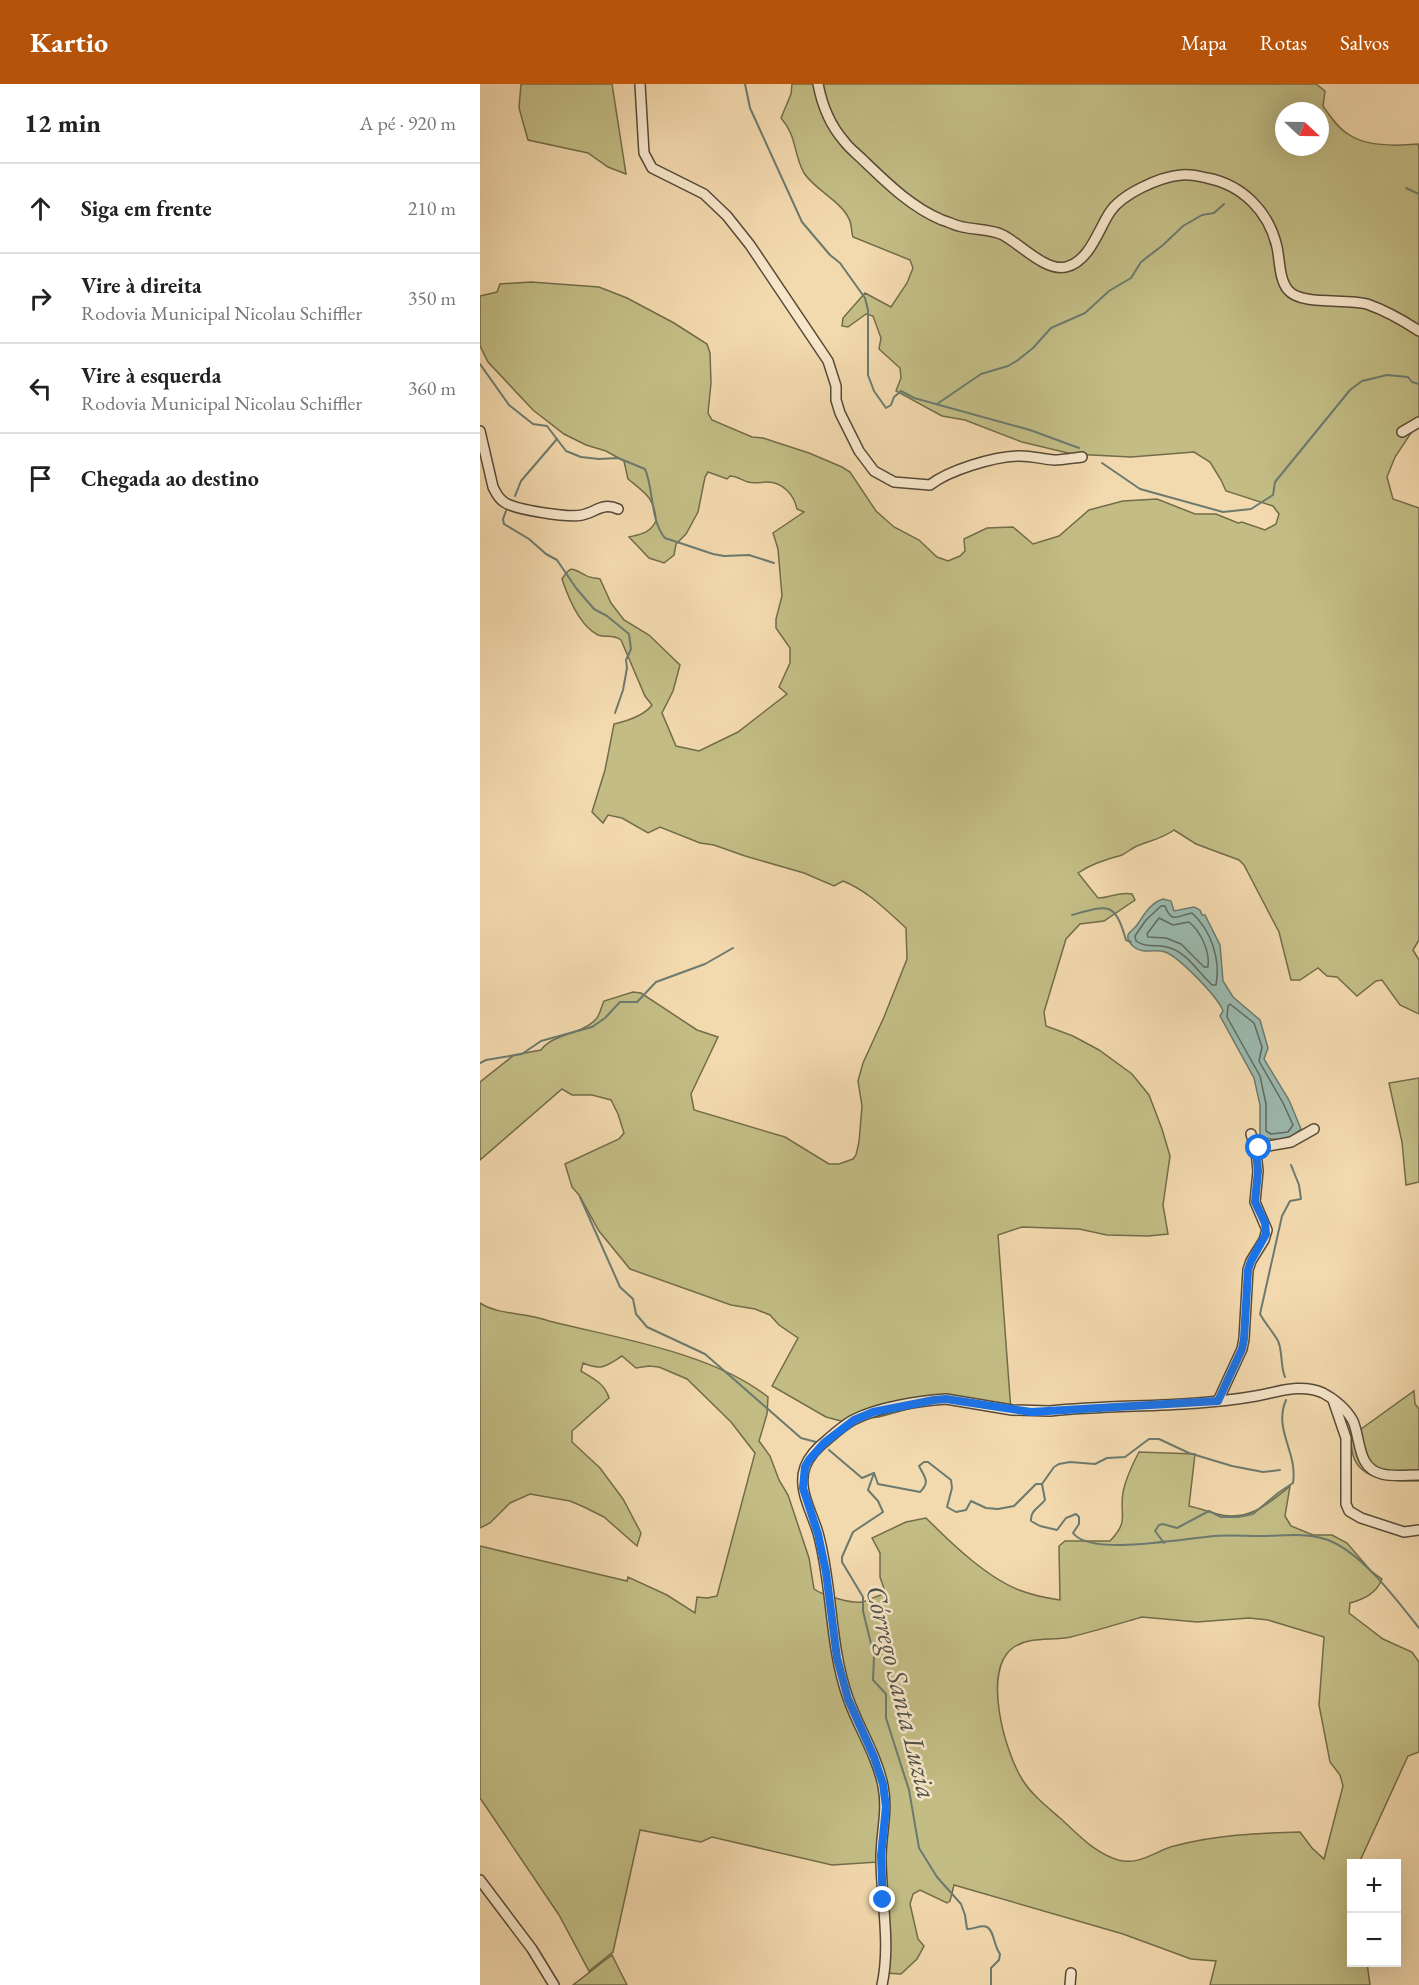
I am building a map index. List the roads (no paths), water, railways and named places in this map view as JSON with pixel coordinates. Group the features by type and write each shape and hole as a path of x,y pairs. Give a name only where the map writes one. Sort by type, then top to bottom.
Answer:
{"street":[{"path":"640,84 643,141 647,161 659,173 704,194 713,201 744,237 828,361 836,386 836,400 840,413 859,451 874,471 894,482 930,485 954,472 1010,456 1056,460 1082,457"},
{"path":"818,84 825,111 844,142 892,189 939,218 961,227 997,232 1047,264 1065,267 1079,260 1087,252 1111,210 1118,202 1142,187 1180,175 1210,178 1246,196 1261,210 1270,225 1283,281 1296,297 1352,301 1369,305 1419,331"},
{"path":"1402,432 1419,422"},
{"path":"480,431 494,487 497,495 505,503 519,509 579,516 606,506 618,508"},
{"path":"1256,1151 1263,1147 1291,1142 1314,1129"},
{"path":"1218,1401 1242,1349 1248,1270 1266,1234 1265,1223 1255,1202 1258,1171 1251,1134"},
{"path":"882,1985 886,1948 881,1856 886,1807 883,1784 874,1757 848,1699 837,1658 826,1572 818,1534 803,1488 805,1467 824,1443 854,1420 873,1412 925,1401 946,1399 1031,1412 1218,1401 1301,1388 1324,1394 1350,1415 1367,1465 1382,1474 1419,1475"},
{"path":"1333,1400 1346,1438 1349,1511 1361,1518 1398,1530 1412,1532 1419,1530"},
{"path":"480,1880 532,1948 554,1985"},
{"path":"1070,1985 1071,1973"}],"water":[{"path":"1163,899 1171,901 1174,911 1194,907 1205,915 1220,945 1223,981 1233,997 1260,1020 1268,1048 1264,1059 1289,1100 1301,1129 1292,1136 1277,1140 1260,1136 1260,1105 1254,1078 1220,1016 1223,1011 1214,997 1188,969 1171,955 1161,951 1142,951 1130,942 1128,935 1151,906"}],"waterway":[{"path":"745,84 750,108 802,222 830,255 840,263 865,298 868,310 868,375 874,391 886,408 901,391 914,398 1030,430 1079,448"},
{"path":"1406,188 1419,194"},
{"path":"937,404 981,374 1008,366 1018,360 1033,348 1051,328 1085,313 1109,291 1131,278 1141,262 1183,226 1202,215 1214,213 1224,204"},
{"path":"480,364 509,405 533,424 547,426 566,451 581,457 618,458 645,469 654,514 665,538 713,554 749,555 774,563"},
{"path":"1102,463 1140,489 1223,512 1251,509 1273,495 1275,482 1350,390 1362,381 1387,375 1408,377 1412,382 1419,384"},
{"path":"515,496 521,481 557,439"},
{"path":"506,511 504,524 557,560 594,609 607,616 629,634 631,649 626,660 623,690 615,713"},
{"path":"1072,915 1094,909 1108,909 1114,912 1126,940 1131,942"},
{"path":"480,1063 522,1054 541,1041 592,1027 605,1018 620,1002 637,1002 656,982 705,964 733,948"},
{"path":"1285,1377 1279,1343 1260,1314 1282,1216 1290,1201 1301,1199 1299,1185 1291,1165"},
{"path":"580,1197 620,1287 633,1299 636,1314 647,1327 705,1354 801,1438 816,1442"},
{"path":"1164,1543 1155,1531 1159,1525 1177,1528 1209,1511 1221,1517 1253,1514 1293,1483 1294,1472 1282,1421 1286,1400"},
{"path":"1042,1484 1054,1467 1059,1464 1070,1462 1095,1464 1107,1458 1125,1457 1149,1439 1159,1439 1189,1453 1232,1466 1263,1472 1280,1470"},
{"path":"829,1450 862,1478 874,1473"},
{"name":"Córrego Santa Luzia","path":"874,1473 878,1484 920,1492 926,1482 919,1466 928,1462 951,1480 952,1488 947,1507 956,1512 966,1510 971,1501 986,1508 998,1509 1014,1506 1036,1484 1042,1484"},
{"name":"Córrego Santa Luzia","path":"874,1473 868,1490 878,1501 883,1512 853,1532 842,1562 863,1597 863,1611 874,1656 873,1680 886,1694 886,1718 909,1790 919,1848 937,1877 961,1904 967,1929 985,1926 991,1932 1000,1954 999,1960 991,1968 991,1985"},
{"name":"Córrego Santa Luzia","path":"1042,1484 1045,1500 1034,1511 1031,1521 1057,1530 1066,1518 1076,1514 1079,1517 1079,1524 1073,1533 1083,1540 1098,1544 1140,1544 1215,1536 1302,1535 1328,1540 1341,1546 1366,1566 1419,1628"}]}
